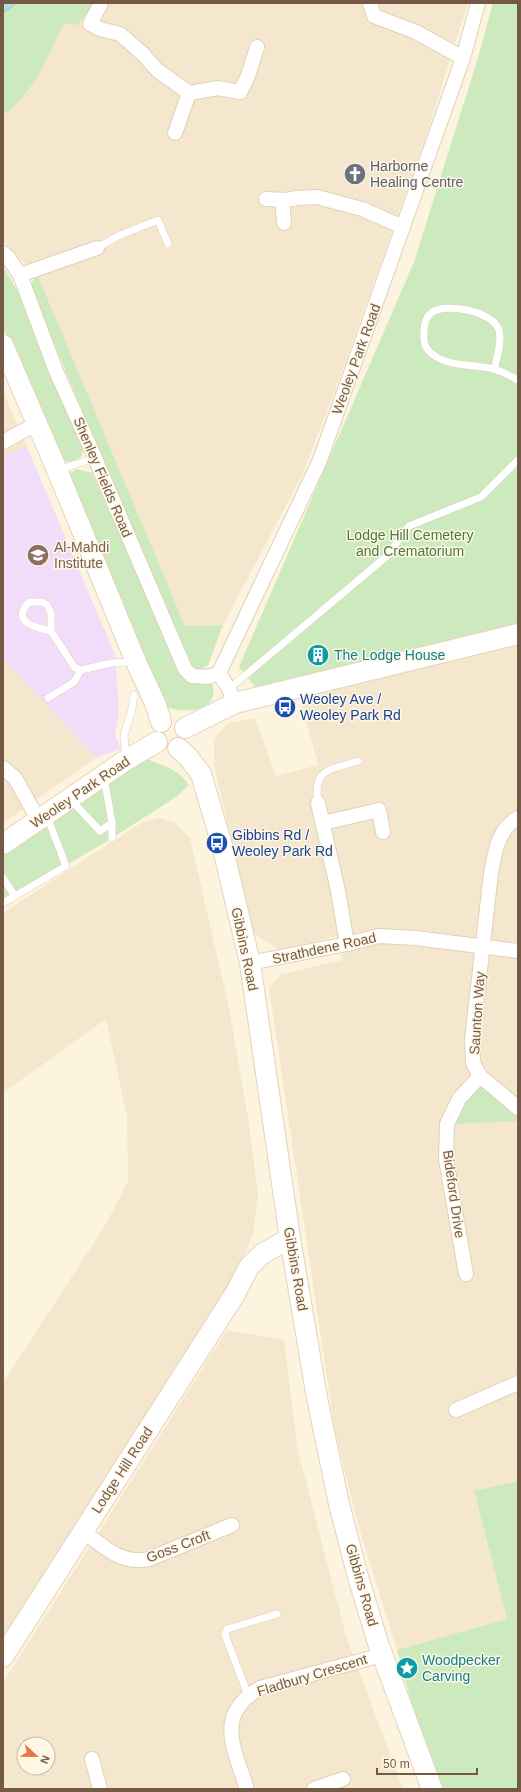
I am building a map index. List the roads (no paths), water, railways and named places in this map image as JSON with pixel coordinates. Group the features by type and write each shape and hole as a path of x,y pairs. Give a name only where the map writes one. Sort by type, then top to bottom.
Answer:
{"street":[{"path":"101,3 90,24 100,29 120,34 143,54 157,70 189,93 218,88 240,92 248,76 257,47"},
{"path":"370,3 374,16 416,32 463,58"},
{"name":"Weoley Park Road","path":"219,673 320,460 463,58 478,3"},
{"path":"175,133 189,93"},
{"path":"266,199 282,200 317,197 362,208 403,227"},
{"path":"282,200 284,223"},
{"path":"20,275 97,248"},
{"name":"Shenley Fields Road","path":"3,253 8,257 20,275 56,370 185,669 192,676 208,677 219,673"},
{"path":"3,345 57,470 136,662 156,705 161,722"},
{"path":"3,442 36,424"},
{"path":"185,728 232,696 518,634"},
{"path":"219,673 232,696"},
{"path":"175,719 183,724 186,733 184,741 178,748 164,748 157,742 156,729 161,722 175,719"},
{"name":"Weoley Park Road","path":"3,844 126,760 157,742"},
{"name":"Gibbins Road","path":"178,748 188,757 201,774 222,845 250,963 290,1238 317,1398 335,1487 358,1577 382,1655 432,1789"},
{"path":"3,768 15,778 42,817"},
{"path":"318,803 347,944"},
{"path":"323,823 379,810 383,832"},
{"name":"Saunton Way","path":"518,818 508,824 496,847 491,873 472,1040 474,1063 480,1076 518,1108"},
{"name":"Strathdene Road","path":"250,963 347,944 379,936 416,938 518,951"},
{"name":"Bideford Drive","path":"466,1274 446,1159 447,1124 459,1099 480,1076"},
{"name":"Lodge Hill Road","path":"3,1657 241,1284 249,1267 262,1254 290,1238"},
{"name":"Lodge Hill Road","path":"241,1284 273,1262 295,1262"},
{"path":"456,1410 518,1384"},
{"name":"Goss Croft","path":"83,1531 112,1552 137,1562 149,1559 232,1525"},
{"name":"Fladbury Crescent","path":"247,1789 230,1738 231,1722 248,1695 260,1688 382,1655"},
{"path":"92,1759 100,1789"},
{"path":"314,1789 343,1779"}],"lane":[{"path":"97,248 118,236 158,220 168,244"},
{"path":"494,369 499,342 499,330 494,322 484,316 469,311 450,308 439,309 430,314 425,323 423,336 424,345 439,359 464,365 494,369 518,380"},
{"path":"57,470 95,458"},
{"path":"232,696 387,556 409,526 481,496 518,460"},
{"path":"51,631 32,627 26,623 23,613 25,606 29,602 42,602 47,605 51,613 51,631 75,668 81,670 111,663 136,662"},
{"path":"48,698 74,682 81,670"},
{"path":"126,760 124,735 132,709 134,695"},
{"path":"318,803 316,788 318,778 324,773 358,761"},
{"path":"104,775 112,823 112,838"},
{"path":"70,799 100,831 112,823"},
{"path":"3,903 66,866 42,817"},
{"path":"3,878 15,896"},
{"path":"248,1695 225,1635 227,1629 277,1614"}],"water":[{"path":"3,3 17,3 3,13"}],"place":[{"name":"Harborne Healing Centre","path":"355,174"},
{"name":"Al-Mahdi Institute","path":"38,555"},
{"name":"The Lodge House","path":"318,655"},
{"name":"Weoley Ave / Weoley Park Rd","path":"285,707"},
{"name":"Gibbins Rd / Weoley Park Rd","path":"217,843"},
{"name":"Woodpecker Carving","path":"407,1668"}],"park label":[{"name":"Lodge Hill Cemetery and Crematorium","path":"410,544"}]}
